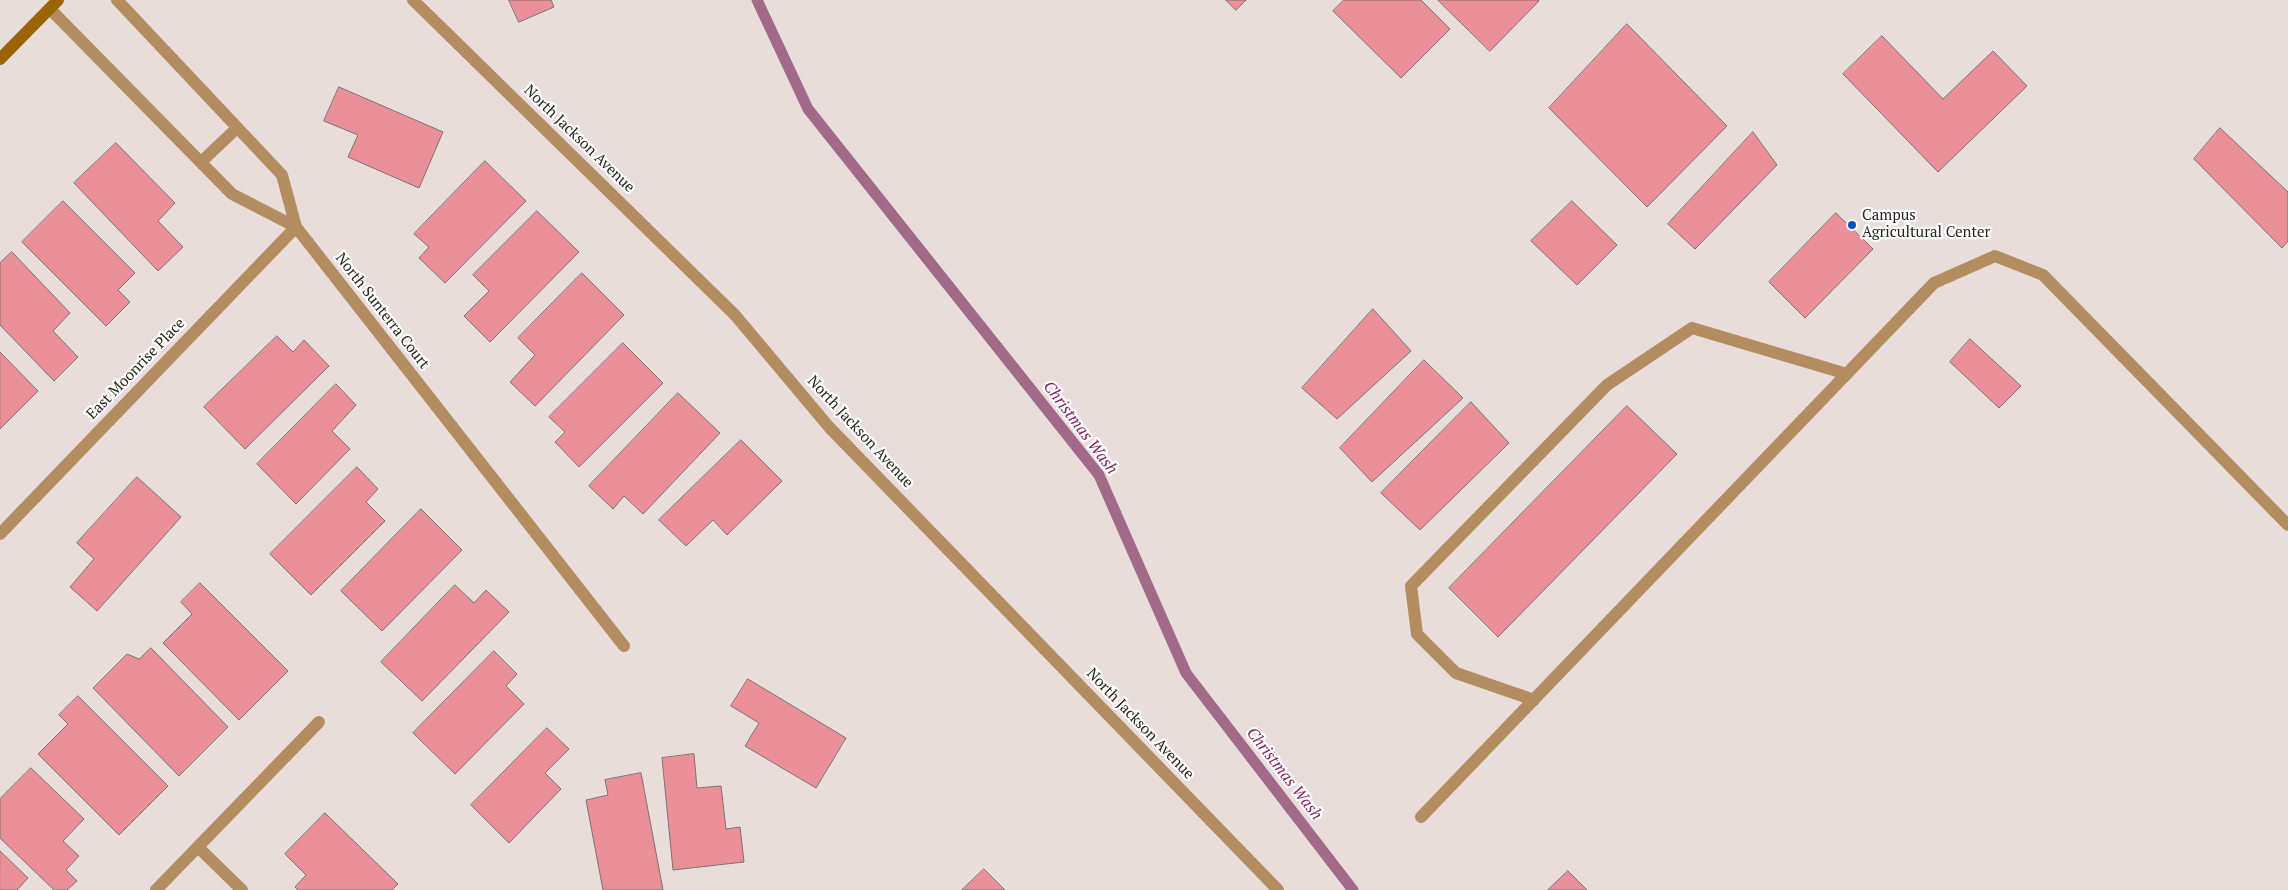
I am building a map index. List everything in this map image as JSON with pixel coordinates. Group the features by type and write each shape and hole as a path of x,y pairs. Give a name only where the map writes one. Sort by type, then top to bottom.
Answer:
{"main road":[{"path":"0,59 54,4"}],"street":[{"name":"North Sunterra Court","path":"117,0 282,175 296,227 624,646"},
{"name":"North Jackson Avenue","path":"413,0 735,315 829,427 1278,890"},
{"path":"54,4 232,194 296,227"},
{"path":"201,162 237,128"},
{"name":"East Moonrise Place","path":"0,534 296,227"},
{"path":"1421,817 1934,283 1994,256 2043,275 2288,525"},
{"path":"1534,700 1456,673 1417,634 1411,586 1608,385 1692,328 1847,374"},
{"path":"156,890 320,722"},
{"path":"198,847 242,890"}],"building":[{"path":"509,0 551,0 554,7 519,22"},
{"path":"1226,0 1246,0 1236,10"},
{"path":"1344,0 1421,0 1450,29 1401,78 1333,11"},
{"path":"1438,0 1538,0 1539,1 1490,51"},
{"path":"1627,24 1727,126 1647,207 1549,108"},
{"path":"1882,36 1943,99 1993,51 2027,86 1938,172 1843,74"},
{"path":"339,87 443,132 419,188 348,157 358,135 324,121"},
{"path":"2220,128 2288,192 2288,241 2282,248 2194,159"},
{"path":"1753,132 1777,165 1695,249 1668,224"},
{"path":"116,143 175,203 158,221 183,247 158,271 74,183"},
{"path":"485,161 526,201 445,283 419,258 429,247 414,234"},
{"path":"63,201 135,273 118,290 130,302 106,326 22,242"},
{"path":"1572,201 1617,245 1577,285 1531,241"},
{"path":"537,211 579,252 490,342 464,316 489,291 473,275"},
{"path":"1836,213 1873,249 1805,318 1769,282"},
{"path":"12,252 70,313 53,331 78,357 54,381 0,325 0,263"},
{"path":"582,273 624,315 535,406 510,382 535,355 518,338"},
{"path":"1373,309 1411,351 1337,419 1302,388"},
{"path":"277,336 293,352 304,340 329,366 245,449 204,407"},
{"path":"1970,339 2021,386 1999,408 1950,362"},
{"path":"623,343 663,383 579,467 555,442 565,432 549,417"},
{"path":"0,352 38,391 0,429"},
{"path":"1424,360 1463,398 1372,482 1340,448"},
{"path":"336,384 356,405 332,431 350,449 296,504 257,464"},
{"path":"678,393 720,433 643,514 624,496 613,509 589,486"},
{"path":"1471,402 1509,443 1420,530 1381,493"},
{"path":"1627,406 1677,454 1498,637 1449,588"},
{"path":"741,440 782,481 727,535 713,520 686,546 659,520"},
{"path":"357,467 378,489 366,502 385,521 311,595 270,554"},
{"path":"137,477 181,517 97,611 70,587 94,559 77,543"},
{"path":"421,509 462,550 382,631 341,591"},
{"path":"200,583 288,671 239,720 163,643 192,614 181,602"},
{"path":"455,585 474,603 486,590 509,612 422,701 381,662"},
{"path":"151,648 228,727 179,776 93,688 127,654 139,659"},
{"path":"494,651 517,674 506,686 524,704 455,774 413,733"},
{"path":"748,679 846,738 816,788 745,746 759,723 731,706"},
{"path":"78,696 168,786 119,835 38,754 68,724 59,715"},
{"path":"547,728 569,749 545,773 561,789 509,843 471,805"},
{"path":"694,754 697,788 721,786 726,829 740,827 744,862 673,870 662,758"},
{"path":"31,768 84,819 63,841 79,856 66,870 77,881 67,890 54,890 0,838 0,799"},
{"path":"641,773 663,890 603,890 586,800 608,795 605,780"},
{"path":"325,813 398,884 392,890 298,890 295,887 306,875 285,854"},
{"path":"0,851 28,878 17,890 0,890"},
{"path":"984,869 1005,890 962,890"},
{"path":"1568,871 1587,890 1548,890"}],"waterway":[{"name":"Christmas Wash","path":"757,0 808,109 1099,475 1186,673 1353,890"}],"place":[{"name":"Campus Agricultural Center","path":"1852,225"}]}
